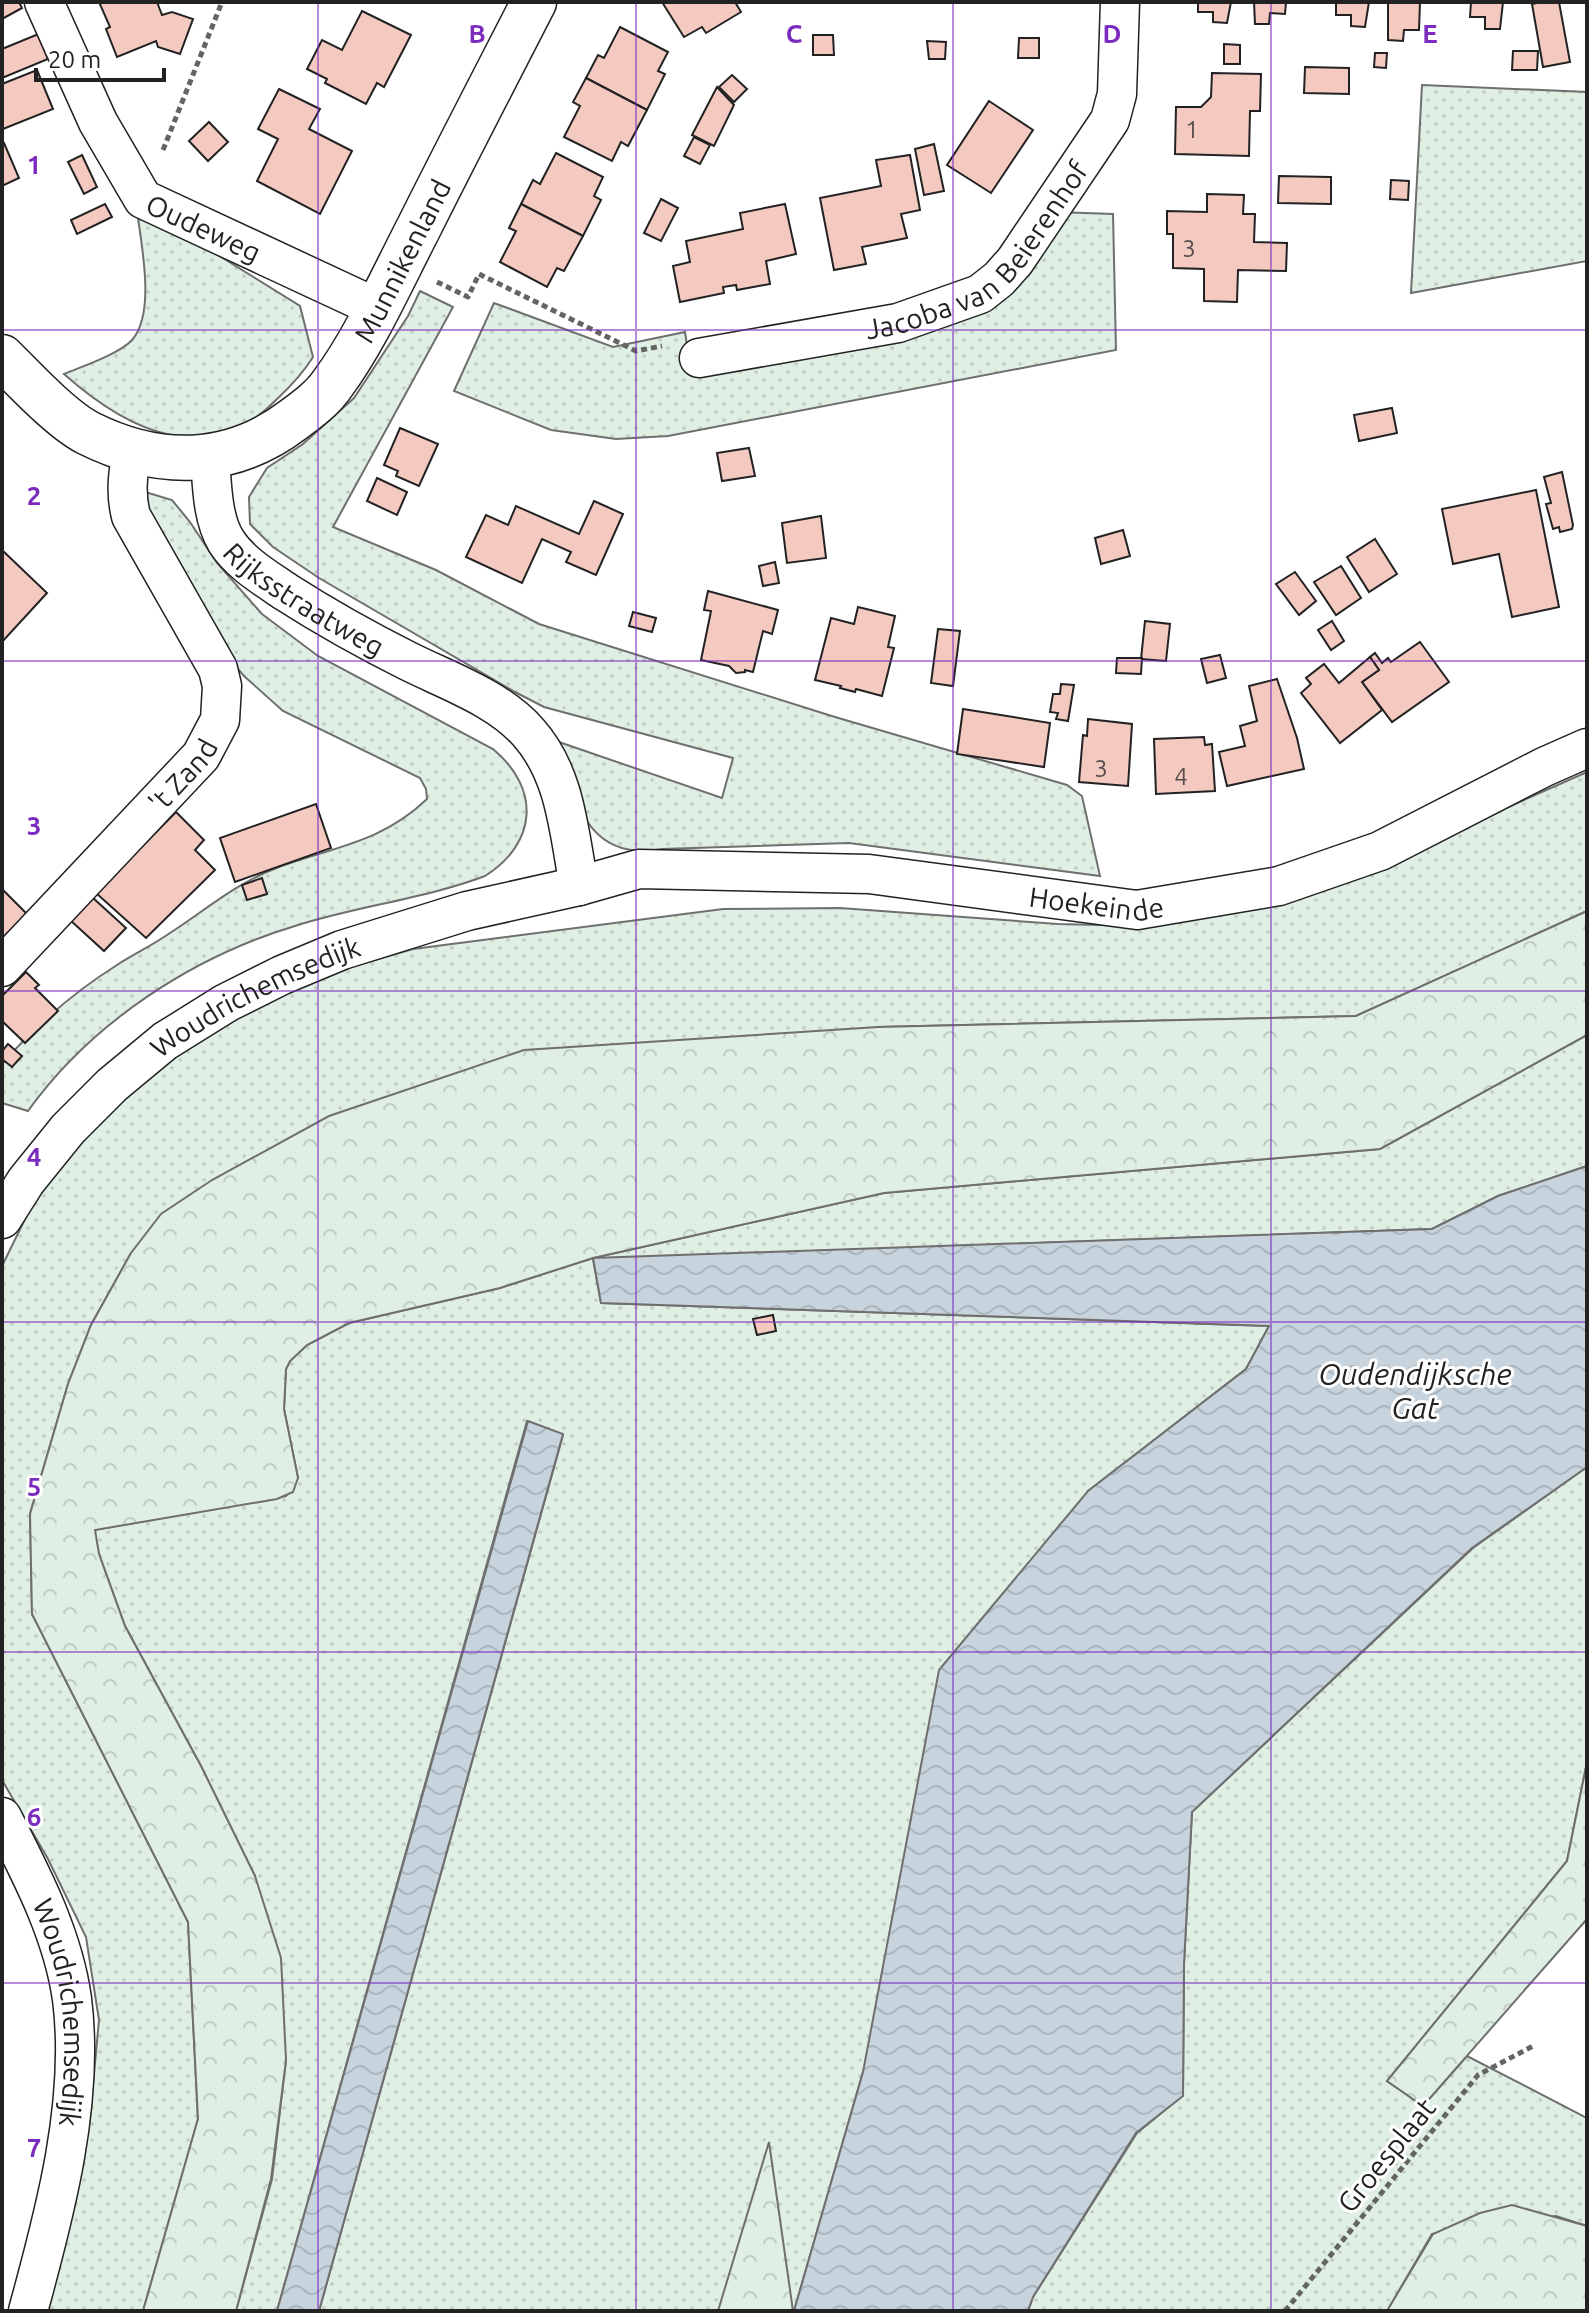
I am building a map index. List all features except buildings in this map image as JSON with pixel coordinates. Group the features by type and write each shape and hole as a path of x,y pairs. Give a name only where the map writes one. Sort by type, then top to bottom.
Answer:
{"street":[{"name":"Oudeweg","path":"44,2 98,122 143,199 377,308"},
{"name":"Munnikenland","path":"210,458 242,450 272,436 333,385 401,263 534,2"},
{"name":"Jacoba van Beierenhof","path":"699,358 898,323 980,294 999,279 1015,261 1110,120 1117,94 1120,2"},
{"path":"2,357 38,393 86,432 132,450 174,458 210,458"},
{"name":"'t Zand","path":"2,967 201,756 220,720 222,686 214,661 131,516 127,500 127,475 132,450"},
{"name":"Rijksstraatweg","path":"210,458 213,499 225,539 243,561 329,620 471,692 501,710 528,732 551,764 563,799 579,886"},
{"name":"Hoekeinde","path":"579,886 639,869 869,874 1137,910 1279,886 1380,851 1587,748"},
{"name":"Woudrichemsedijk","path":"2,1219 26,1181 68,1129 112,1085 165,1041 226,1003 342,950 467,911 579,886"},
{"name":"Woudrichemsedijk","path":"2,1817 40,1892 71,1996 74,2026 67,2139 58,2190 28,2311"}],"path":[{"path":"143,199 222,2"},
{"path":"401,263 468,297 479,274 636,351 695,340 699,358"},
{"name":"Groesplaat","path":"1285,2311 1478,2075 1535,2045"}],"green space":[{"path":"1422,85 1587,92 1587,261 1411,293"},
{"path":"136,204 300,306 313,357 277,399 251,421 223,433 196,437 168,434 141,426 114,412 64,374 119,350 132,340 140,328 144,312 145,274"},
{"path":"1056,212 1113,214 1116,350 668,436 616,439 551,430 454,391 494,303 613,347 685,332 691,372 930,331"},
{"path":"420,291 453,307 333,527 436,570 539,624 835,717 1067,785 1082,796 1100,876 849,843 636,851 616,846 599,836 577,803 553,740 722,798 733,758 544,707 319,578 273,547 250,524 249,497 267,468 303,444 354,398 408,316"},
{"path":"142,491 172,500 217,563 262,614 318,656 493,749 519,781 525,798 523,832 515,848 485,876 438,891 295,926 257,939 182,975 146,997 82,1049 28,1111 2,1103 2,1064 71,998 101,975 246,882 274,869 373,835 409,814 427,799 420,778 283,711 244,676 208,634 170,565"},
{"path":"1587,772 1587,911 1356,1016 878,1027 131,1253 91,1325 68,1384 30,1514 32,1614 188,1922 198,2119 143,2311 45,2311 74,2208 90,2117 99,2020 86,1937 48,1859 2,1780 2,1266 31,1207 94,1122 153,1068 292,984 413,949 723,909 840,908 1058,924 1143,926 1364,871"},
{"path":"1587,911 1587,1035 1380,1149 884,1193 593,1258 500,1288 349,1323 307,1345 286,1369 284,1409 298,1478 293,1492 277,1499 95,1530 99,1554 125,1626 201,1766 255,1876 281,1958 286,2060 271,2179 236,2311 143,2311 198,2119 188,1922 32,1614 30,1514 68,1384 91,1325 131,1253 161,1214 212,1180 329,1116 524,1050 878,1027 1356,1016"},
{"path":"1587,1035 1587,1166 1498,1196 1432,1229 593,1259 601,1303 1269,1326 1246,1369 1088,1491 863,2072 794,2311 319,2311 563,1435 527,1421 277,2311 236,2311 272,2179 286,2060 255,1876 201,1766 125,1626 99,1554 94,1530 286,1496 298,1478 284,1409 286,1369 307,1345 349,1323 500,1288 593,1258 884,1193 1380,1149"},
{"path":"1587,1467 1587,1762 1567,1861 1387,2081 1423,2106 1467,2056 1587,2118 1587,2226 1556,2216 1432,2234 1387,2311 1028,2311 1033,2297 1137,2133 1183,2095 1184,1964 1192,1812 1473,1548"},
{"path":"1587,1762 1587,1919 1423,2106 1387,2081 1567,1861"},
{"path":"769,2142 793,2311 718,2311"},
{"path":"1512,2205 1587,2226 1587,2311 1387,2311 1433,2234 1480,2213"}],"water":[{"name":"Oudendijksche Gat","path":"1587,1166 1587,1467 1472,1548 1192,1812 1184,1964 1183,2096 1136,2133 1033,2297 1028,2311 794,2311 863,2072 939,1670 1088,1491 1246,1369 1269,1326 601,1303 593,1258 1432,1229 1498,1196"},
{"path":"528,1421 563,1434 319,2311 277,2311"}]}
